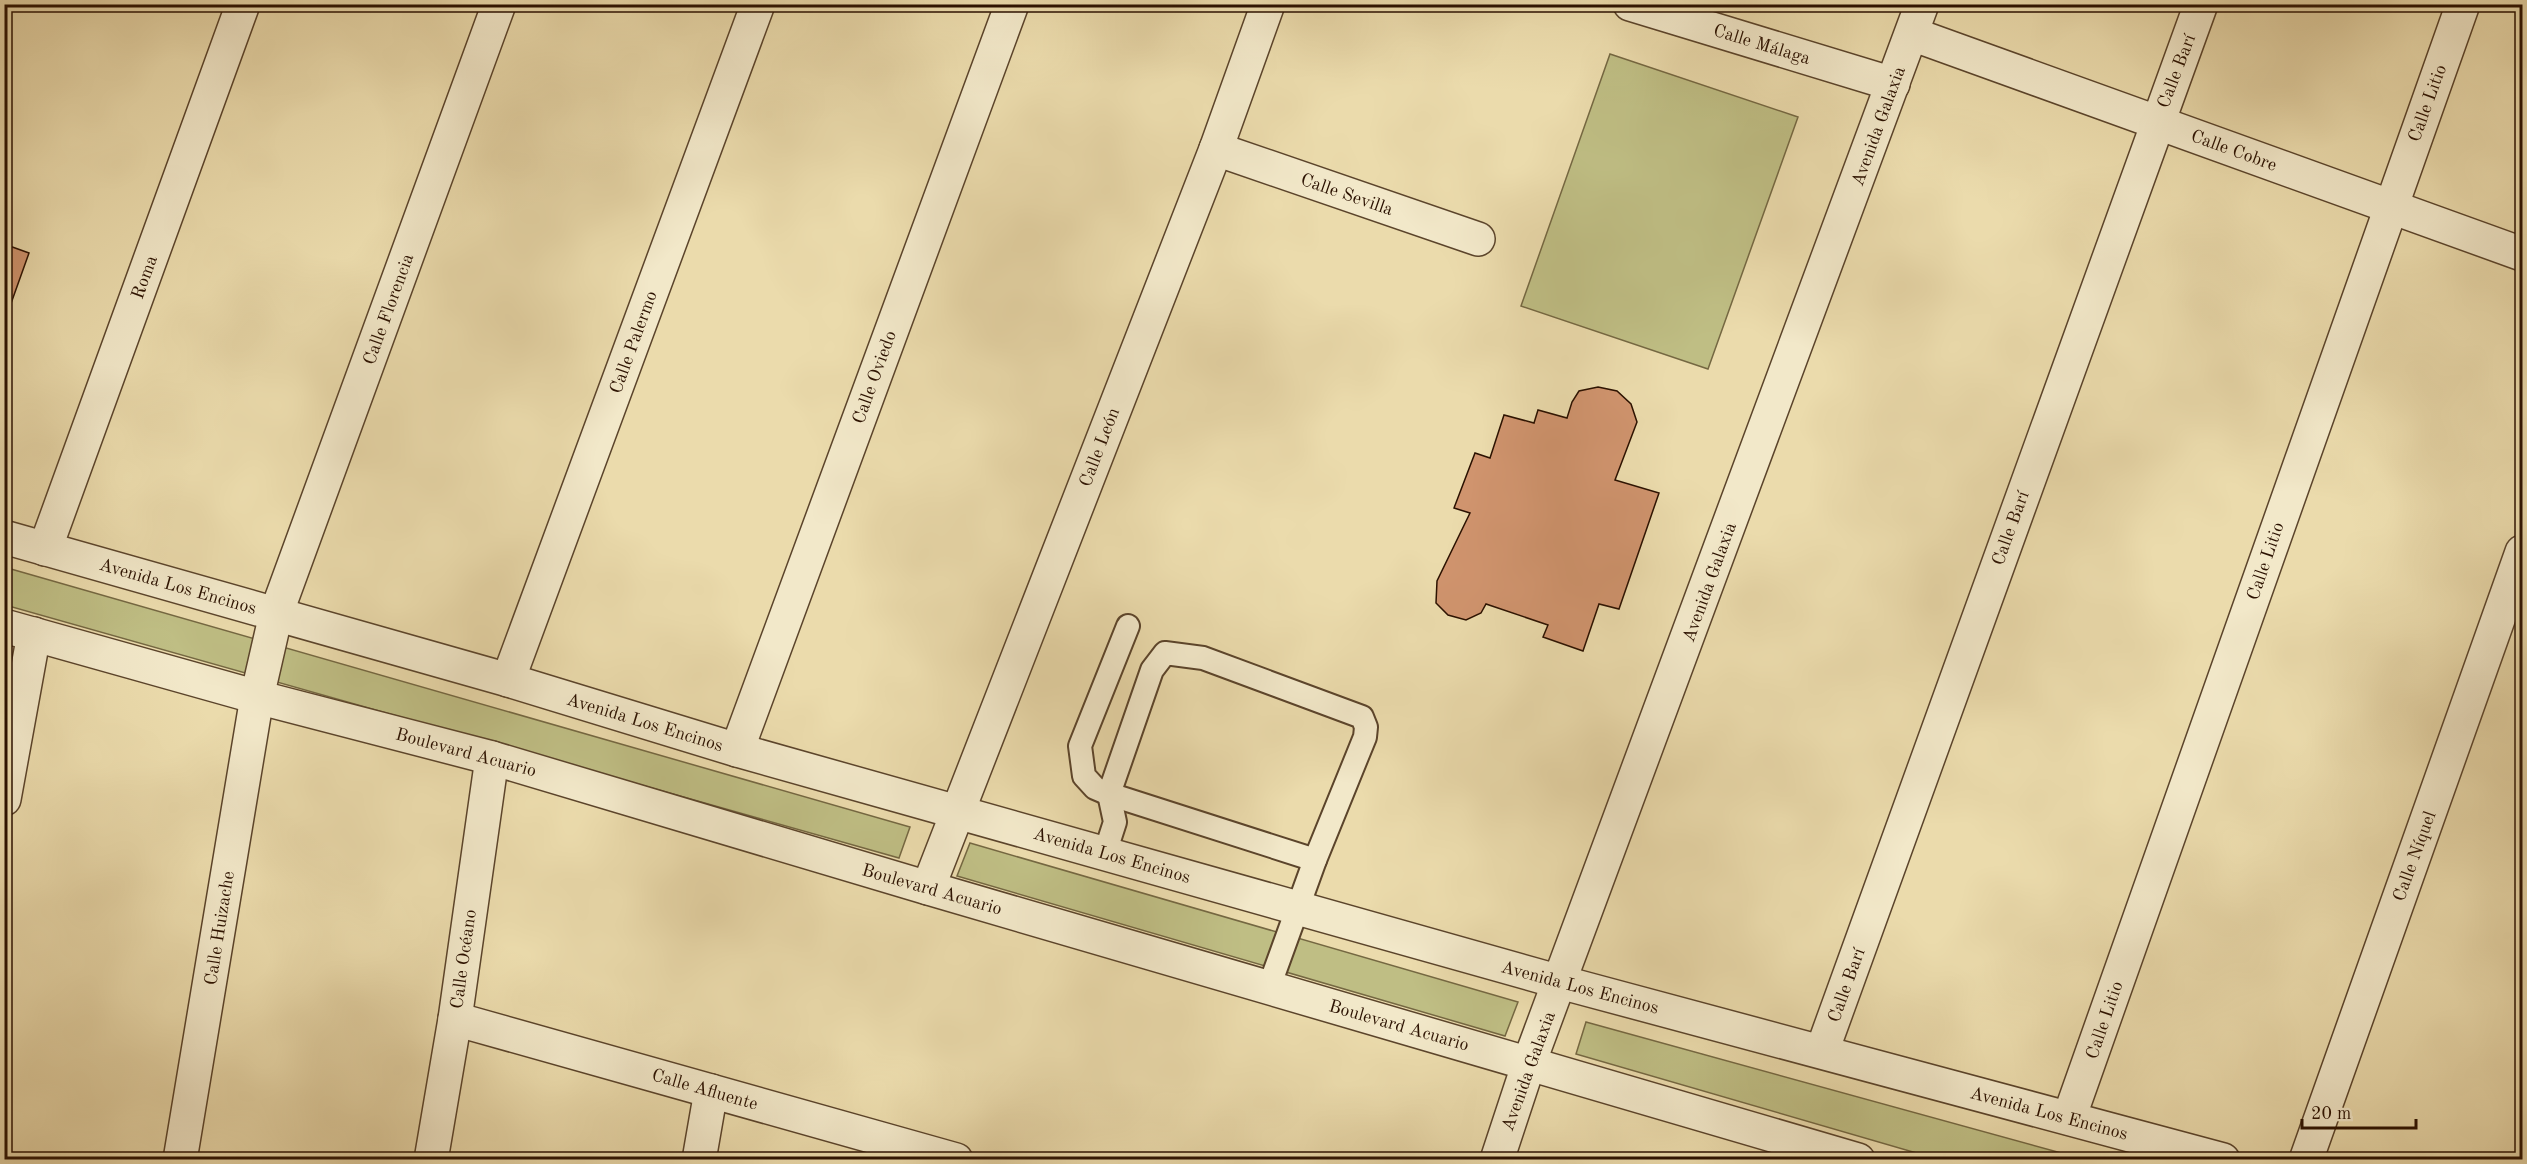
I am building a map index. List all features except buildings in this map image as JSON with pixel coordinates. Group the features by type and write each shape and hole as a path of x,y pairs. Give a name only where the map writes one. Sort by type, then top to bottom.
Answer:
{"street":[{"name":"Roma","path":"45,549 243,4"},
{"name":"Calle Florencia","path":"257,697 276,614 499,4"},
{"name":"Calle Palermo","path":"508,680 758,4"},
{"name":"Calle Oviedo","path":"737,750 1012,4"},
{"name":"Calle León","path":"928,888 1216,149 1268,4"},
{"name":"Calle Málaga","path":"1630,4 1893,84"},
{"name":"Calle Barí","path":"1822,1051 2156,122 2201,4"},
{"name":"Calle Litio","path":"2069,1118 2463,4"},
{"name":"Avenida Galaxia","path":"1497,1160 1529,1063 1917,19"},
{"name":"Calle Cobre","path":"1917,19 2156,122 2523,254"},
{"name":"Calle Sevilla","path":"1216,149 1478,238"},
{"name":"Avenida Los Encinos","path":"4,537 508,680 737,750 1560,982 2223,1160"},
{"name":"Calle Níquel","path":"2306,1160 2523,552"},
{"name":"Boulevard Acuario","path":"19,630 257,697 492,758 1858,1160"},
{"path":"4,799 19,630"},
{"name":"Calle Huizache","path":"180,1160 257,697"},
{"name":"Calle Océano","path":"431,1160 455,1019 492,758"},
{"name":"Calle Afluente","path":"455,1019 956,1160"},
{"path":"699,1160 711,1091"}],"lane":[{"path":"1128,626 1080,746 1084,776 1095,788 1109,794 1315,860"},
{"path":"1105,853 1115,822 1109,794 1152,670 1165,653 1187,654 1203,658 1362,717 1366,727 1365,737 1315,860 1269,987"}],"shaded area":[{"path":"1610,54 1798,117 1708,369 1521,306"},
{"path":"4,567 910,827 899,858 5,605"},
{"path":"970,843 1518,1002 1505,1036 957,876"},
{"path":"1586,1022 2083,1159 1937,1159 1576,1054"}]}
